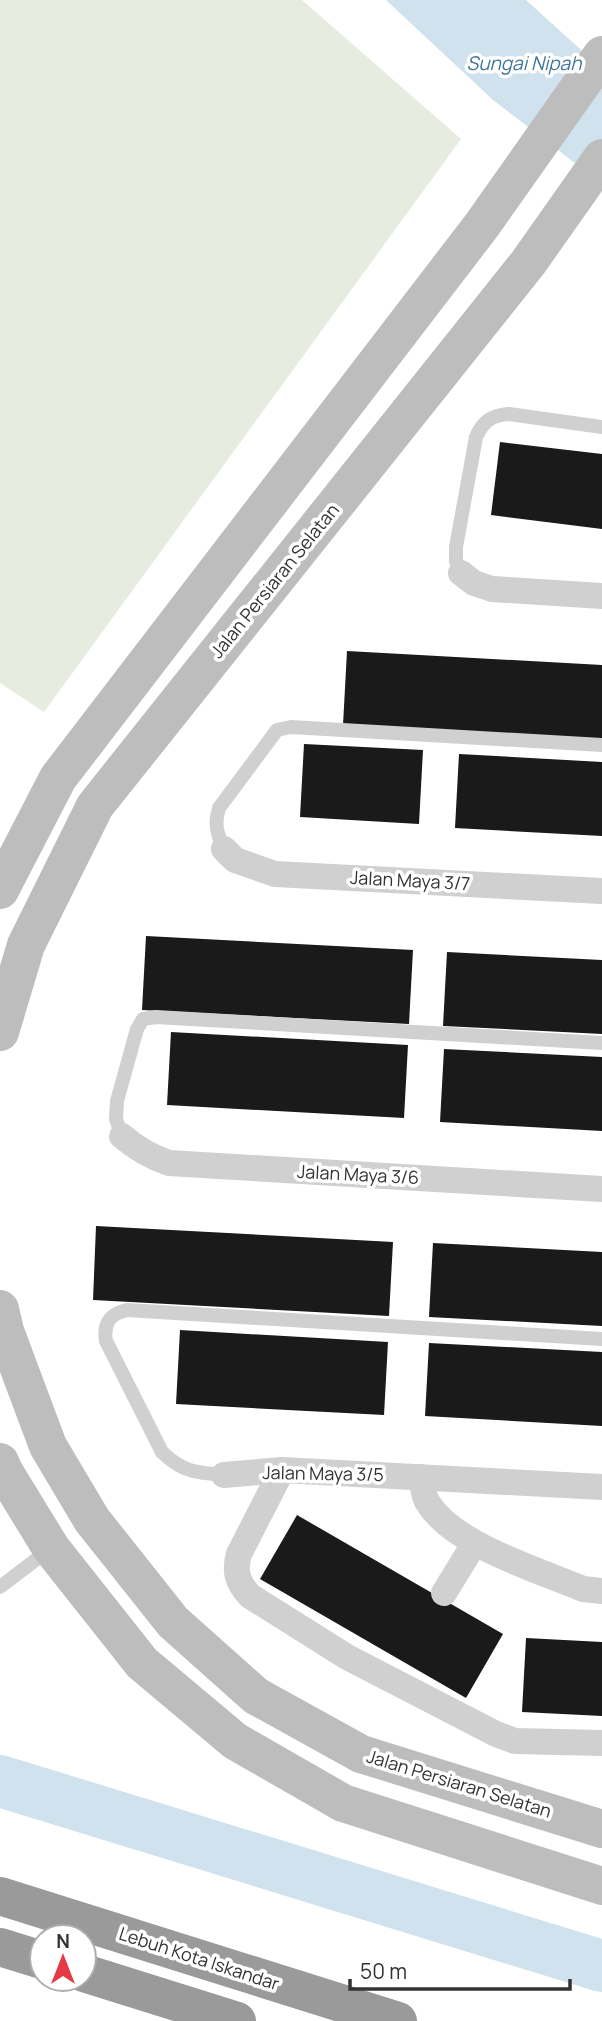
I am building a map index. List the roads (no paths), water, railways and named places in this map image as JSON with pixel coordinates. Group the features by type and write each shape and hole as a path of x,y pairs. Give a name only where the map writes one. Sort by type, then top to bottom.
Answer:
{"highway":[{"name":"Lebuh Kota Iskandar","path":"0,1896 398,2021"},
{"path":"0,1947 28,1956"},
{"path":"98,1977 237,2021"}],"street":[{"path":"0,890 58,778 482,225 602,55"},
{"name":"Jalan Persiaran Selatan","path":"0,1032 26,945 96,806 528,263 602,158"},
{"path":"461,573 474,583 492,589 602,596"},
{"name":"Jalan Maya 3/7","path":"224,849 235,860 275,874 602,891"},
{"name":"Jalan Maya 3/6","path":"122,1136 144,1153 169,1163 602,1189"},
{"name":"Jalan Persiaran Selatan","path":"0,1309 5,1331 48,1446 92,1520 173,1622 256,1696 360,1754 602,1829"},
{"path":"0,1462 51,1548 142,1663 235,1741 343,1803 602,1886"},
{"path":"282,1470 236,1565 237,1577 250,1596 347,1657 496,1734 514,1741 602,1743"},
{"name":"Jalan Maya 3/5","path":"224,1475 282,1470 602,1487"},
{"path":"421,1477 426,1500 438,1517 474,1544 583,1589 602,1591"},
{"path":"444,1593 474,1544"}],"lane":[{"path":"461,573 456,561 456,547 480,427 488,419 509,414 602,427"},
{"path":"224,849 217,835 215,820 219,808 277,730 291,727 602,745"},
{"path":"122,1136 116,1119 117,1101 136,1029 144,1020 156,1017 602,1043"},
{"path":"224,1475 198,1473 176,1466 162,1452 106,1341 104,1330 108,1320 117,1312 127,1310 602,1339"},
{"path":"0,1587 51,1548"}],"water":[{"name":"Sungai Nipah","path":"386,0 526,0 602,69 602,184 493,100"}],"waterway":[{"path":"0,1781 602,1966"}]}
